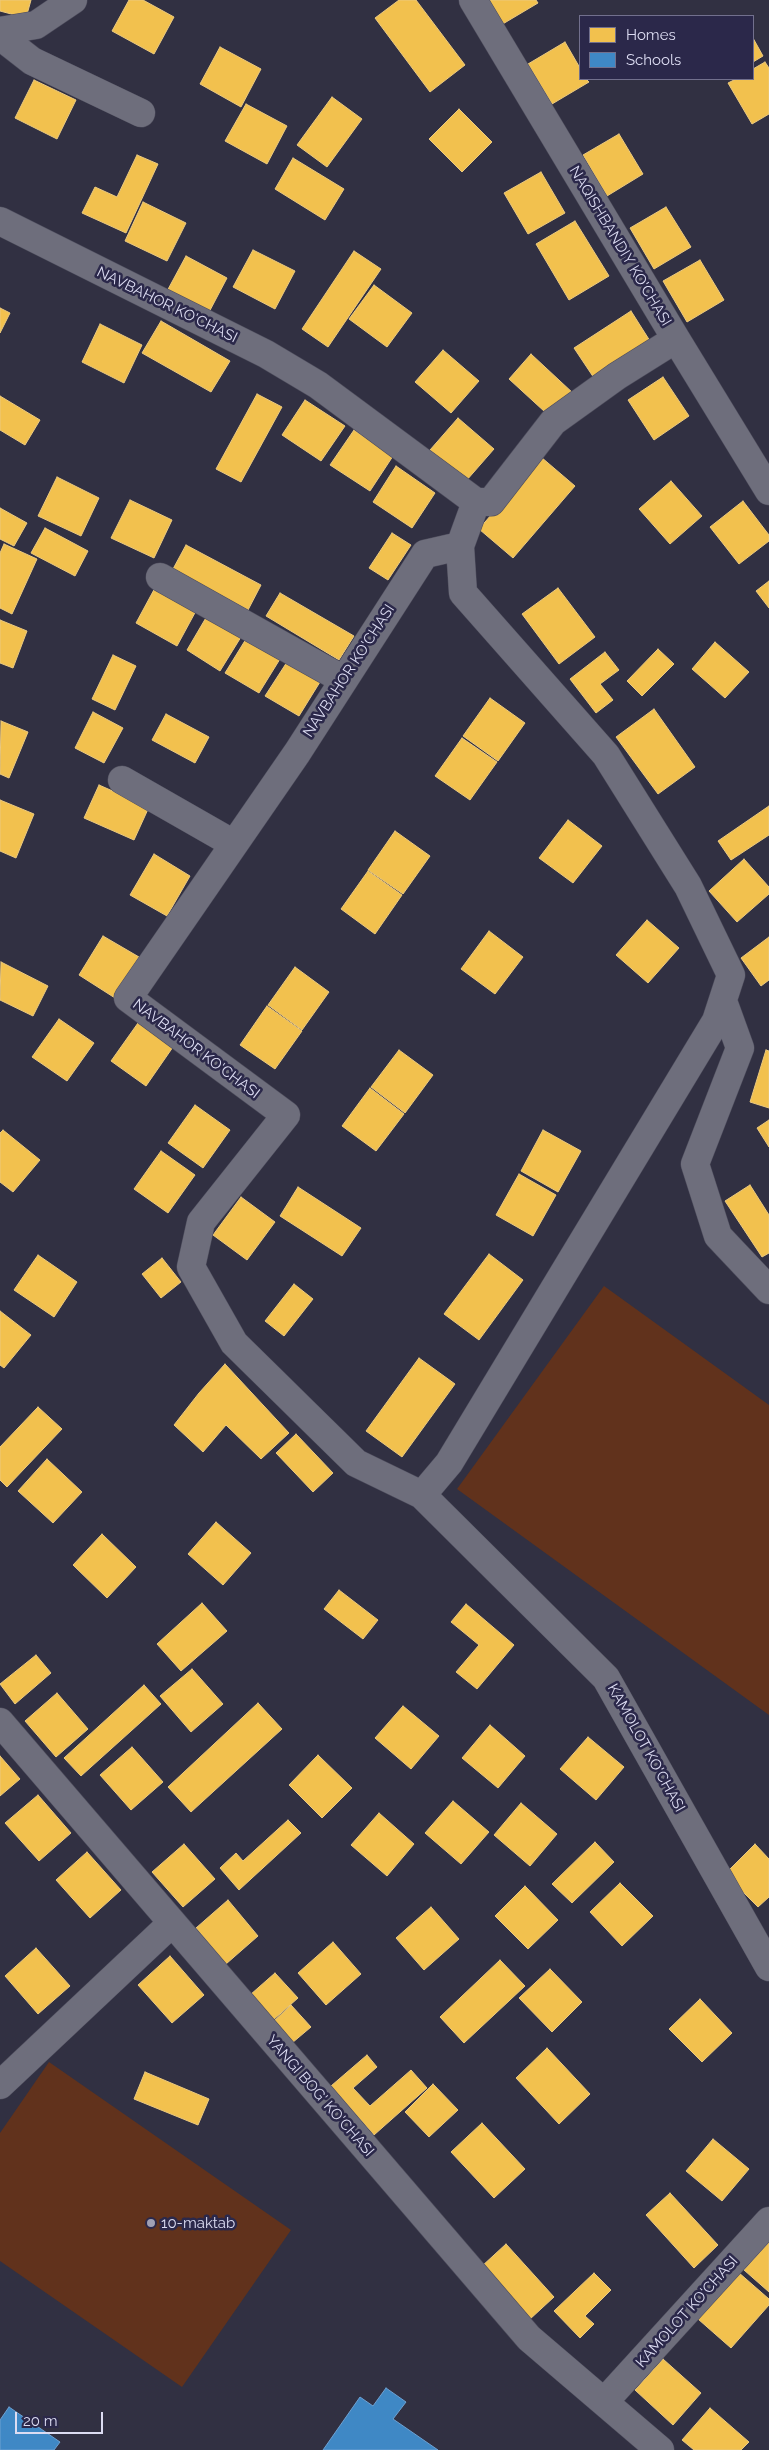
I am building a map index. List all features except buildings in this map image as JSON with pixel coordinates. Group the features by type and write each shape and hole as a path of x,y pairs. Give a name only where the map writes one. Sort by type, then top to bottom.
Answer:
{"street":[{"path":"0,31 36,25 73,0"},
{"name":"NAQISHBANDIY KO'CHASI","path":"473,0 676,340 769,491"},
{"path":"0,36 32,61 141,113"},
{"name":"NAVBAHOR KO'CHASI","path":"0,221 266,354 318,385 476,502"},
{"path":"422,1495 450,1463 711,1030 723,1001 730,975 688,886 606,755 464,593 460,546 476,502 491,502 553,422 617,376 676,340"},
{"name":"NAVBAHOR KO'CHASI","path":"422,1495 356,1463 234,1343 191,1268 201,1222 286,1115 128,998 344,680 425,554 460,546"},
{"path":"160,577 344,680"},
{"path":"122,780 234,844"},
{"path":"723,1001 740,1048 695,1164 718,1236 769,1290"},
{"name":"KAMOLOT KO'CHASI","path":"422,1495 606,1678 769,1967"},
{"name":"YANGI BOG' KO'CHASI","path":"0,1722 529,2338 660,2450"},
{"path":"0,2085 172,1923"},
{"name":"KAMOLOT KO'CHASI","path":"604,2402 769,2221"}],"shaded area":[{"path":"604,1286 769,1405 769,1715 457,1489"},
{"path":"49,2062 291,2230 182,2387 0,2261 0,2133"}],"place":[{"name":"10-maktab","path":"151,2223"}]}
